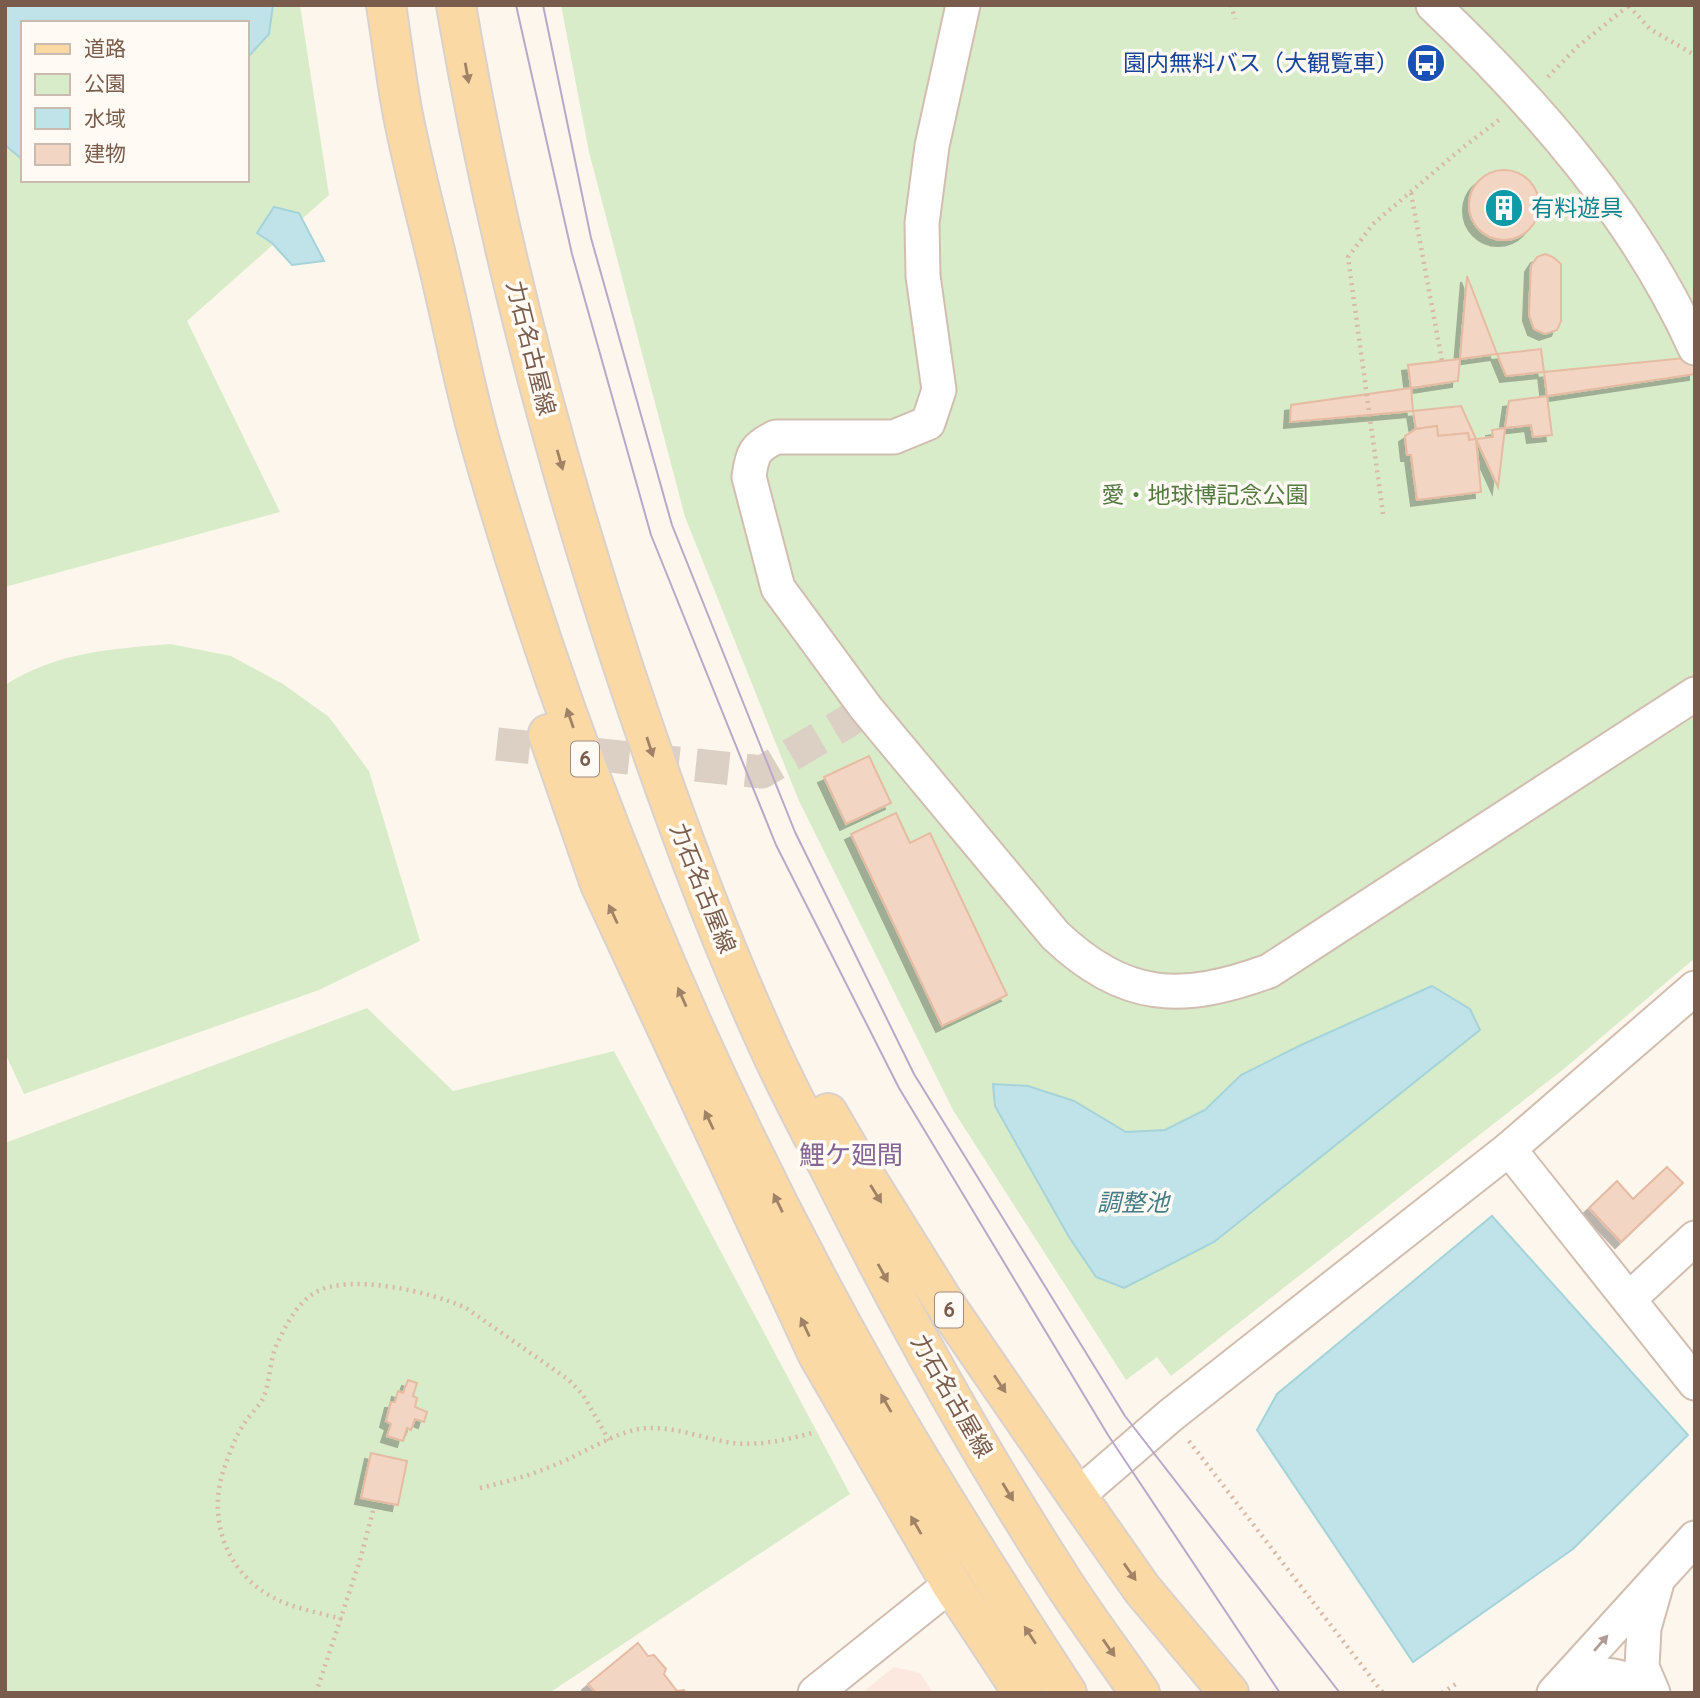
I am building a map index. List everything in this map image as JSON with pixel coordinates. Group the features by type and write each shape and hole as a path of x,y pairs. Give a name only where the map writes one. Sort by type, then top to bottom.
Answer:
{"main road":[{"name":"6","path":"386,5 403,113 478,433 522,580 583,754 646,916 722,1090 789,1226 862,1361 958,1526 1067,1693"},
{"name":"力石名古屋線","path":"456,5 473,106 541,396 591,569 663,785 707,902 772,1055 874,1259 1056,1572 1140,1693"},
{"name":"6","path":"478,433 490,539 543,718 600,884 818,1355 951,1584 1023,1693"},
{"name":"6","path":"707,902 860,1168 945,1304 1142,1589 1229,1693"}],"street":[{"path":"963,5 932,146 922,223 923,276 939,390 928,423 894,438 776,437 760,445 751,459 749,477 778,588 866,708 1055,934 1078,957 1106,975 1144,990 1189,992 1231,985 1269,971 1695,694"},
{"path":"1433,5 1526,100 1609,199 1676,306 1695,348"},
{"path":"1077,1496 1171,1415 1508,1149 1695,988"},
{"path":"1508,1149 1695,1383"},
{"path":"1629,1299 1695,1238"},
{"path":"1560,1687 1695,1538"},
{"path":"1651,1693 1642,1667 1644,1628 1659,1576"},
{"path":"815,1693 951,1584"},
{"path":"1560,1687 1601,1675 1628,1678 1651,1693"}],"path":[{"path":"1231,5 1235,19"},
{"path":"1384,514 1348,257 1373,224 1461,149 1526,100 1577,47 1628,5 1650,29 1695,55"},
{"path":"1411,192 1442,361"},
{"path":"342,1619 284,1602 244,1576 220,1533 218,1511 219,1485 226,1462 243,1426 264,1397 276,1344 298,1307 315,1292 337,1283 400,1289 447,1300 466,1308 569,1380 583,1395 609,1440"},
{"path":"1171,1415 1383,1693"},
{"path":"480,1488 520,1479 609,1440 652,1427 733,1443 768,1444 812,1433"},
{"path":"316,1693 342,1619 374,1507"},
{"path":"1442,1693 1457,1684"}],"shaded area":[{"path":"894,1667 920,1673 933,1693 862,1693"}],"green space":[{"path":"5,5 300,5 329,195 187,321 280,512 5,587"},
{"name":"愛・地球博記念公園","path":"561,5 1695,5 1695,958 1565,1068 1171,1376 1157,1357 1126,1380 953,1110 799,801 685,517 589,152"},
{"path":"170,644 231,656 283,684 329,717 369,771 420,941 319,990 24,1094 5,1053 5,685 44,665 84,654"},
{"path":"367,1008 453,1091 614,1051 850,1494 549,1693 5,1693 5,1143"}],"water":[{"path":"5,5 273,5 269,34 248,57 248,21 21,21 21,158 5,145"},
{"path":"274,207 299,213 324,261 292,265 272,243 257,233"},
{"name":"調整池","path":"1432,986 1470,1009 1480,1030 1214,1242 1124,1288 1096,1277 1069,1237 995,1106 993,1084 1028,1086 1074,1101 1126,1132 1165,1130 1205,1110 1241,1075"},
{"path":"1492,1216 1688,1435 1573,1549 1413,1662 1257,1430 1277,1394"}],"building":[{"name":"有料遊具","path":"1504,170 1529,180 1539,205 1529,230 1504,240 1479,230 1469,205 1479,180"},
{"name":"有料遊具","path":"1545,254 1561,264 1561,321 1557,330 1545,334 1534,329 1529,315 1531,266 1537,257"},
{"path":"1467,276 1497,354 1460,359"},
{"path":"1541,349 1544,372 1506,376 1497,354"},
{"path":"1695,357 1695,374 1547,396 1544,372"},
{"path":"1460,359 1458,381 1411,388 1408,365"},
{"path":"1411,388 1413,411 1290,422 1291,405"},
{"path":"1547,396 1552,435 1533,437 1531,425 1505,428 1509,401"},
{"path":"1461,406 1476,439 1469,440 1468,433 1438,436 1437,426 1416,429 1413,411"},
{"path":"1437,426 1438,436 1468,433 1469,440 1476,439 1481,492 1417,500 1411,455 1407,455 1405,436 1416,429"},
{"path":"1505,428 1498,487 1476,439 1493,437 1492,430"},
{"path":"869,756 891,803 846,824 824,777"},
{"path":"896,813 910,843 930,833 1007,995 942,1026 851,834"},
{"path":"1667,1167 1683,1183 1621,1242 1589,1208 1617,1181 1633,1199"},
{"path":"408,1380 417,1383 413,1396 417,1398 415,1407 427,1412 424,1422 415,1419 411,1430 407,1428 403,1441 387,1436 391,1424 386,1421 391,1402 395,1402 398,1391 403,1393"},
{"path":"371,1453 407,1461 398,1505 361,1498"},
{"path":"638,1643 648,1656 654,1655 666,1669 664,1674 677,1691 684,1690 686,1693 596,1693 588,1684"}],"tunnel":[{"path":"497,744 762,772 866,708"}],"tram line":[{"path":"516,5 572,254 651,535 776,845 899,1088 1108,1435 1280,1693"},
{"path":"543,5 591,238 672,525 795,832 914,1074 1125,1416 1340,1693"}],"place":[{"name":"園内無料バス（大観覧車）","path":"1426,63"},
{"name":"有料遊具","path":"1504,208"}],"district":[{"name":"鯉ケ廻間","path":"851,1155"}]}
